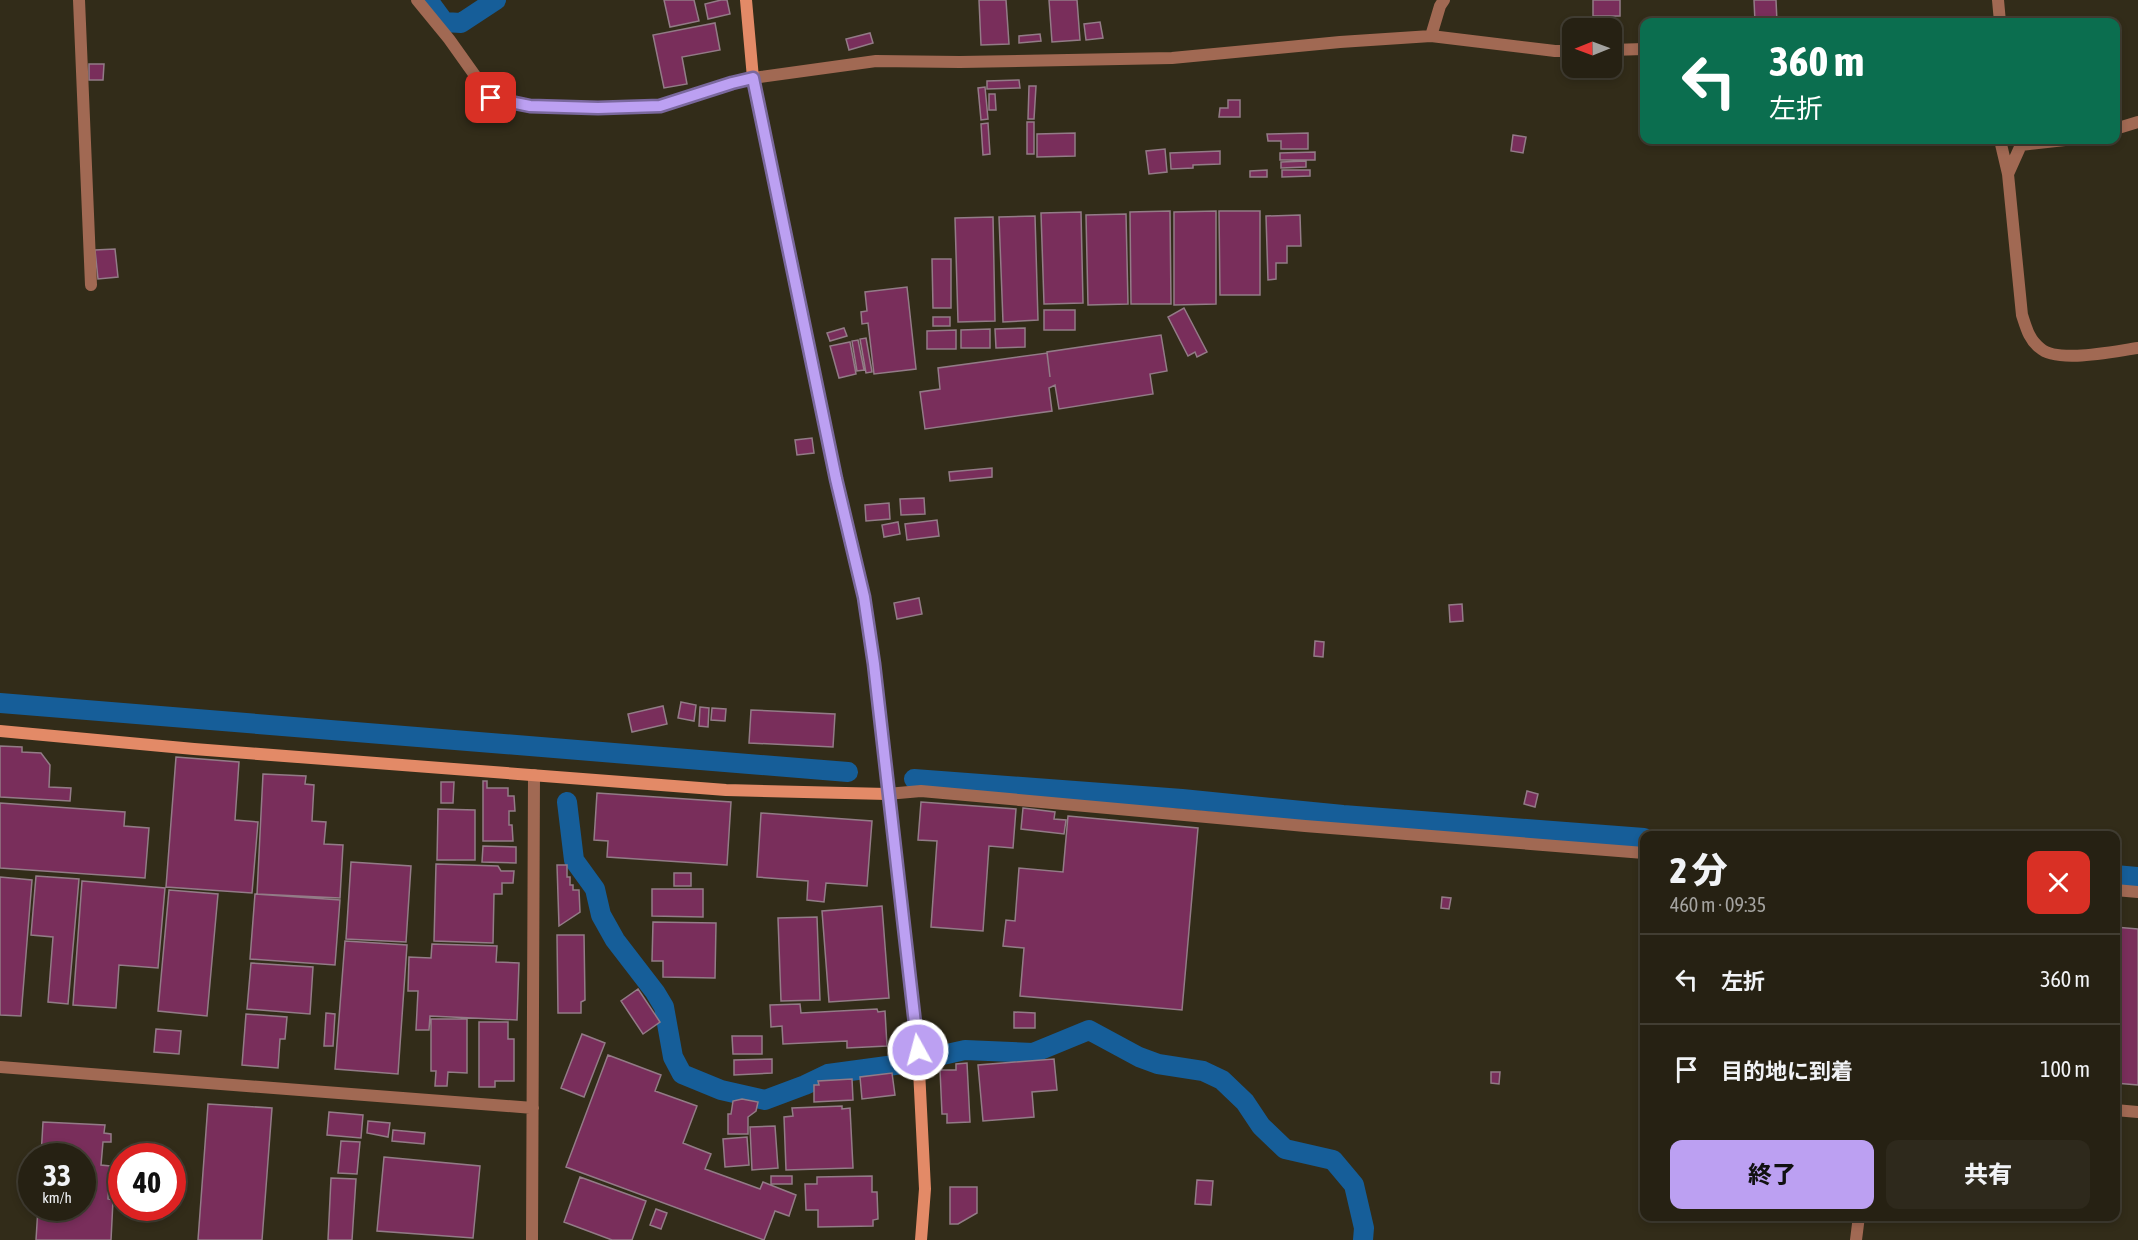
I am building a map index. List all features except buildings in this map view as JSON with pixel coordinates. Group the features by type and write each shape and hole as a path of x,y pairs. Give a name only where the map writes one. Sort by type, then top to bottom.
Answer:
{"street":[{"path":"79,0 91,285"},
{"path":"417,0 449,39 491,98 530,106 598,108 660,106 753,78 876,60 960,62 1172,58 1431,36 1562,51"},
{"path":"746,0 753,78 836,479 864,597 874,664 887,794 918,1050 925,1189 921,1240"},
{"path":"1431,36 1444,0"},
{"path":"1998,0 2000,18"},
{"path":"1622,50 1640,49"},
{"path":"2120,127 2138,122"},
{"path":"2001,144 2008,174 2022,315 2028,335 2041,350 2061,356 2138,348"},
{"path":"2008,174 2020,144"},
{"path":"0,731 194,749 754,792 887,794 921,791 1305,826 1640,853"},
{"path":"532,1240 534,775"},
{"path":"2120,890 2138,892"},
{"path":"0,1067 533,1108"},
{"path":"2120,1110 2138,1112"},
{"path":"1856,1240 1858,1221"}],"waterway":[{"path":"428,0 444,22 461,23 496,0"},
{"path":"0,703 848,772"},
{"path":"914,779 1640,838"},
{"path":"567,802 574,860 595,889 601,915 615,940 664,1007 673,1057 682,1074 721,1090 765,1100 828,1074 902,1064"},
{"path":"2120,875 2138,877"},
{"path":"938,1056 965,1050 1033,1053 1089,1030 1139,1057 1158,1064 1203,1071 1222,1080 1245,1102 1261,1126 1285,1149 1333,1160 1354,1185 1364,1228 1363,1240"}],"route":[{"path":"491,98 530,106 598,108 660,106 753,78 836,479 864,597 874,664 887,794 918,1050"}]}
